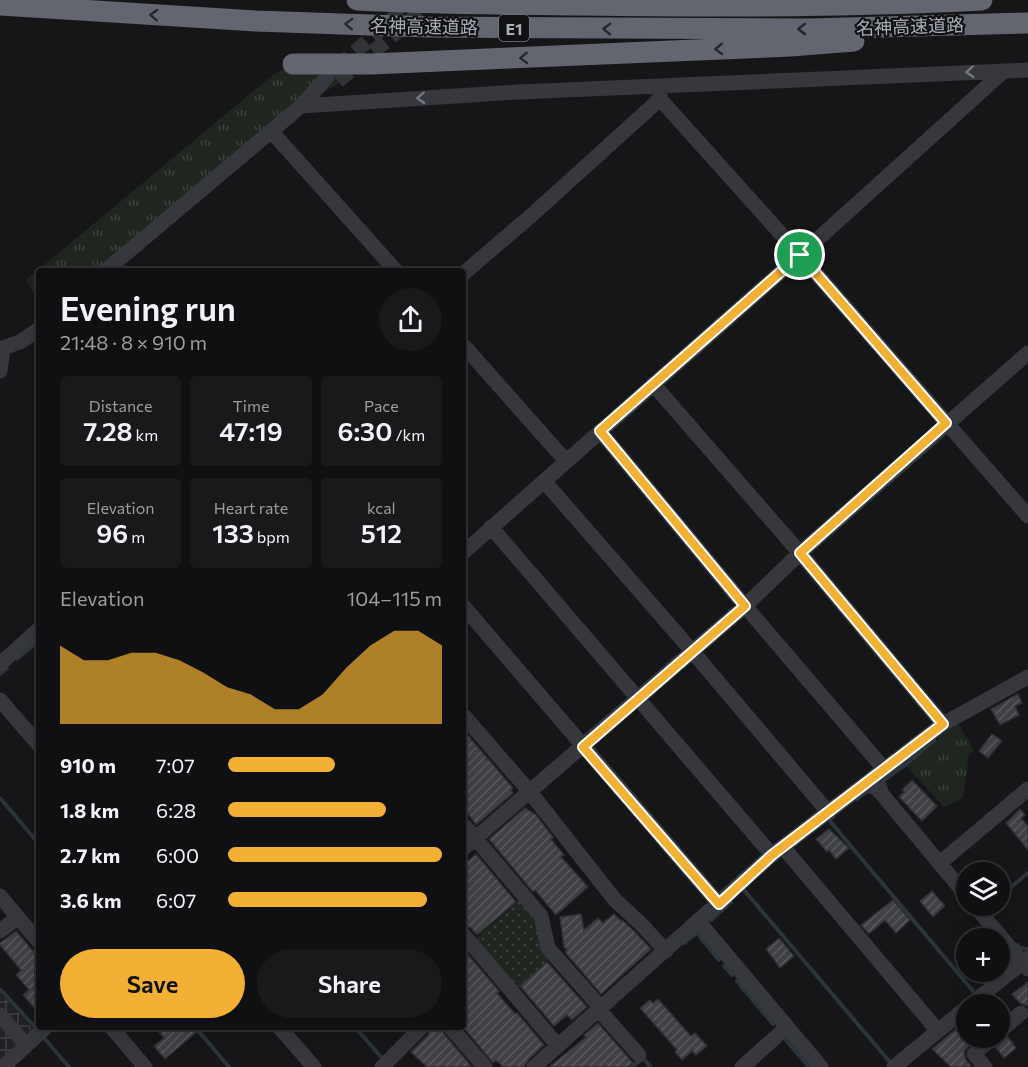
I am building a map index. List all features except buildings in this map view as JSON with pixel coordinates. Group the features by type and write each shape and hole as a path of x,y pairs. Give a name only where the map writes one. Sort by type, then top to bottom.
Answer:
{"highway":[{"name":"名神高速道路","path":"357,0 678,7 982,0"},
{"name":"名神高速道路","path":"0,5 256,21 426,27 809,29 1028,24"},
{"path":"293,64 371,64 790,46 955,34 1028,24"}],"street":[{"path":"466,550 800,255 1004,70"},
{"path":"304,103 479,95 660,93 1028,70"},
{"path":"109,268 332,79"},
{"path":"660,93 1028,516"},
{"path":"466,271 533,214 660,93"},
{"path":"271,131 394,268"},
{"path":"0,371 1,349 36,333"},
{"path":"466,348 566,461"},
{"path":"639,1055 548,948 541,916 469,843 745,606 800,553 1028,353"},
{"path":"653,384 800,553 943,724"},
{"path":"600,431 885,770"},
{"path":"544,481 829,813"},
{"path":"492,527 639,698 938,1031"},
{"path":"466,609 719,904"},
{"path":"0,664 36,632"},
{"path":"534,1067 777,851 943,724 1028,676"},
{"path":"0,700 34,728"},
{"path":"466,718 530,792 615,900 666,951"},
{"path":"871,781 956,883"},
{"path":"940,863 1028,789"},
{"path":"0,896 36,938"},
{"path":"984,916 1026,963 985,994"},
{"path":"0,931 18,917"},
{"path":"699,922 820,1067"},
{"path":"466,937 558,1046"},
{"path":"1010,1022 1021,1013"},
{"path":"0,1015 26,1045"},
{"path":"894,1067 956,1016"},
{"path":"742,1067 787,1027"},
{"path":"3,1067 43,1030"},
{"path":"114,1030 145,1067"},
{"path":"282,1030 314,1067"},
{"path":"382,1067 419,1030"},
{"path":"453,1030 485,1067"},
{"path":"981,1048 974,1054 985,1067"}],"shaded area":[{"path":"0,992 34,1030 0,1061"}],"green space":[{"path":"293,64 371,64 301,106 107,268 40,268 273,75"},
{"path":"36,272 36,297 26,280"},
{"path":"958,724 974,750 969,754 963,798 944,807 907,767 945,732"},
{"path":"520,900 534,917 549,959 517,988 475,939"}],"waterway":[{"path":"17,659 36,643"},
{"path":"0,674 7,668"},
{"path":"886,788 883,781 934,740"},
{"path":"857,799 868,791 873,793"},
{"path":"0,798 36,840"},
{"path":"829,820 973,991"},
{"path":"1010,888 1028,873"},
{"path":"744,890 889,1061"},
{"path":"711,920 731,902"},
{"path":"684,943 695,934"},
{"path":"698,934 719,960"},
{"path":"1017,945 1027,949"},
{"path":"724,966 732,975"},
{"path":"737,981 773,1024"},
{"path":"0,989 34,1026"},
{"path":"198,1030 229,1067"},
{"path":"358,1030 380,1056"},
{"path":"44,1038 69,1067"},
{"path":"786,1040 809,1067"},
{"path":"632,1067 643,1058 651,1067"}],"tunnel":[{"path":"338,67 414,0"},
{"path":"338,81 435,0"}],"route":[{"path":"800,255 946,423 800,553 943,724 772,855 719,904 583,747 745,606 600,431 800,255"}]}
